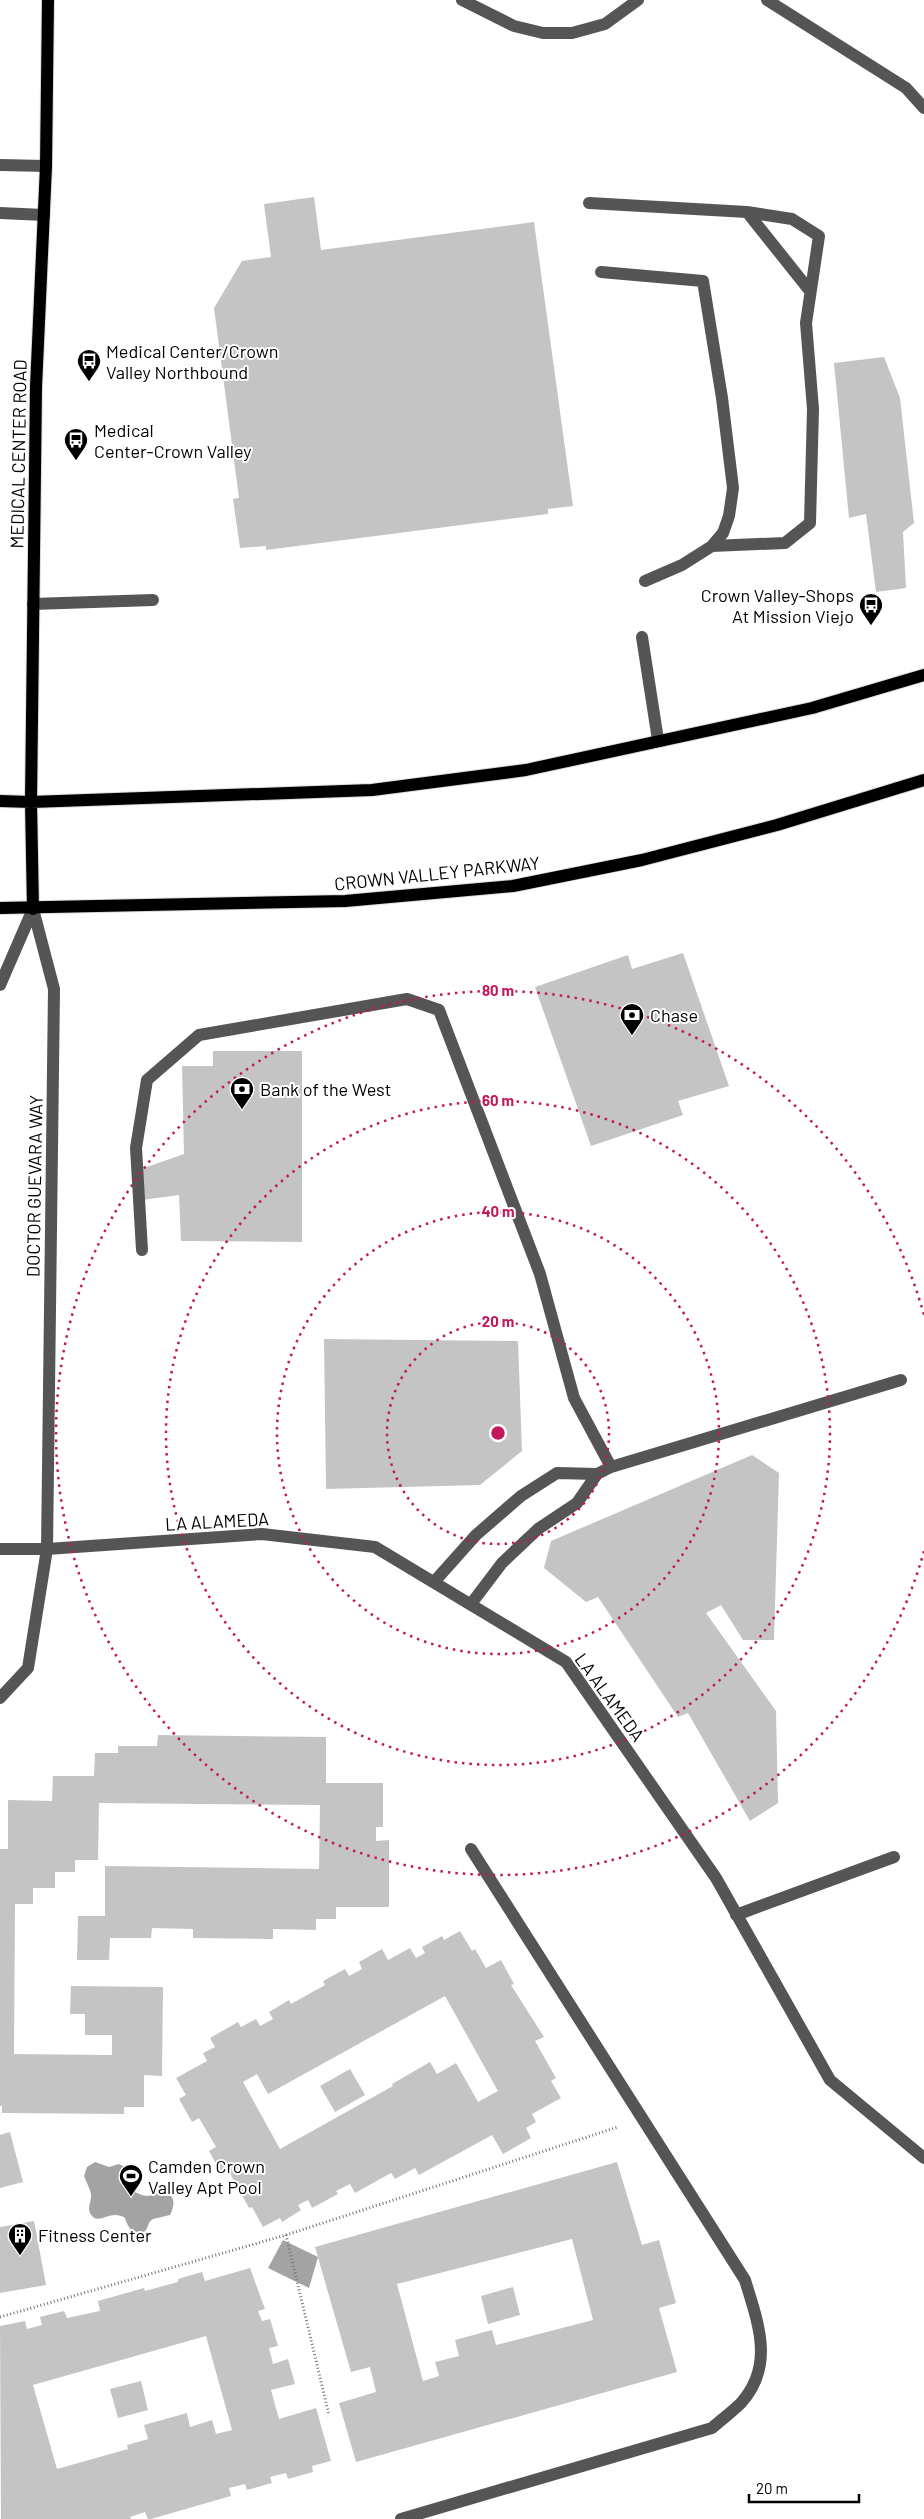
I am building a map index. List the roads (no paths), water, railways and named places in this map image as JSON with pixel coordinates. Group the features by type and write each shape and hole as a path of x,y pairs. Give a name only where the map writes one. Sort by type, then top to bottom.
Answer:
{"main road":[{"name":"MEDICAL CENTER ROAD","path":"33,909 30,802 36,387 46,166 48,0"},
{"path":"0,801 30,802 372,790 526,770 812,708 924,675"},
{"name":"CROWN VALLEY PARKWAY","path":"0,908 33,909 345,901 513,886 642,860 777,825 924,780"}],"street":[{"path":"462,0 514,26 543,33 572,33 605,24 638,0"},
{"path":"767,0 906,88 924,108"},
{"path":"0,165 46,166"},
{"path":"589,203 747,212 792,219 819,236 806,323 812,409 810,523 785,543 712,546"},
{"path":"747,212 810,291"},
{"path":"0,213 44,214"},
{"path":"601,272 703,281 722,398 733,488 729,516 723,533 712,546 682,565 646,581"},
{"path":"33,604 152,600"},
{"path":"642,637 658,740"},
{"path":"0,985 33,909"},
{"name":"DOCTOR GUEVARA WAY","path":"0,1698 28,1668 47,1549 54,989 33,909"},
{"path":"142,1250 136,1148 147,1080 199,1035 407,999 440,1010 540,1274 574,1398 611,1467"},
{"path":"434,1582 476,1535 520,1496 557,1473 597,1474 611,1467 787,1412 901,1380"},
{"path":"471,1604 502,1563 538,1529 577,1503 597,1474"},
{"name":"LA ALAMEDA","path":"0,1549 47,1549 262,1534 375,1547 566,1662 716,1878 830,2080 924,2158"},
{"path":"401,2519 712,2428 742,2402 760,2372 762,2336 745,2280 471,1849"},
{"path":"736,1915 894,1857"}],"place":[{"name":"Medical Center/Crown Valley Northbound","path":"89,382"},
{"name":"Medical Center-Crown Valley","path":"76,461"},
{"name":"Crown Valley-Shops At Mission Viejo","path":"871,626"},
{"name":"Chase","path":"632,1036"},
{"name":"Bank of the West","path":"242,1110"},
{"name":"Camden Crown Valley Apt Pool","path":"131,2197"},
{"name":"Fitness Center","path":"20,2256"}]}
